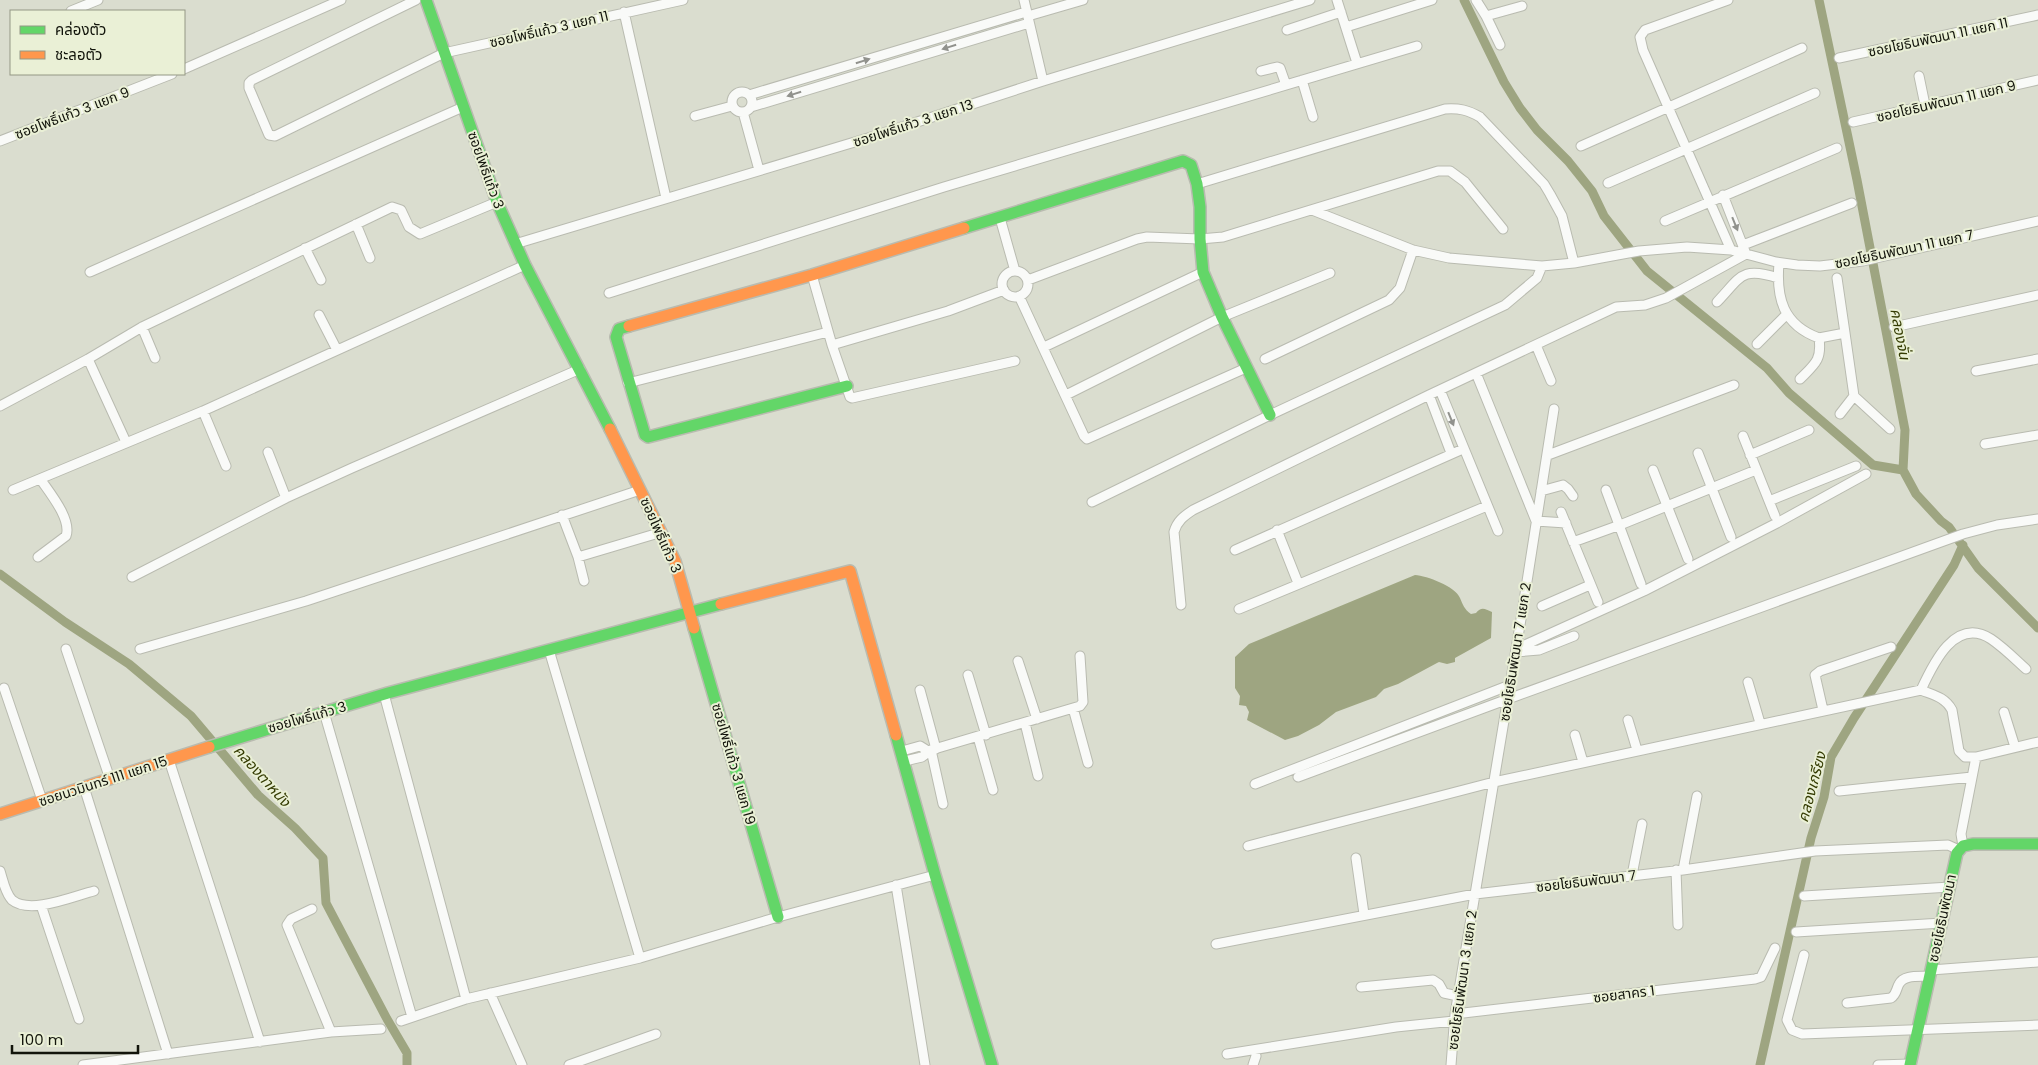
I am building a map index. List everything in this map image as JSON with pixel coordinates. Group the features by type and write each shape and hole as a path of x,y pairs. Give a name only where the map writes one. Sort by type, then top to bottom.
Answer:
{"street":[{"path":"73,10 98,0"},
{"path":"185,69 341,0"},
{"name":"ซอยโพธิ์แก้ว 3 แยก 11","path":"416,0 252,80 249,88 269,135 275,136 444,53 682,0"},
{"name":"ซอยโพธิ์แก้ว 3","path":"206,747 384,694 691,611 675,561 662,532 525,265 496,202 426,0"},
{"path":"1024,0 1044,81"},
{"path":"749,95 1013,16 1028,17 1084,0"},
{"name":"ซอยโพธิ์แก้ว 3 แยก 13","path":"515,244 868,138 1044,81 1310,0"},
{"path":"1337,0 1357,63"},
{"path":"1346,27 1432,0"},
{"path":"1476,0 1500,45"},
{"path":"1728,0 1645,30 1640,37 1643,50 1730,250"},
{"path":"1486,16 1522,6"},
{"path":"624,12 666,198"},
{"path":"1287,30 1341,12"},
{"name":"ซอยโยธินพัฒนา 11 แยก 11","path":"1838,58 2038,15"},
{"path":"1013,16 1017,26"},
{"path":"759,170 747,109 752,100 744,92 737,93 732,100 732,106 737,111 747,109 1017,26 1028,17"},
{"path":"973,28 976,39"},
{"path":"609,293 944,187 1417,46"},
{"path":"1581,146 1802,48"},
{"path":"1261,71 1280,68 1286,85"},
{"path":"834,70 837,80"},
{"name":"ซอยโพธิ์แก้ว 3 แยก 9","path":"0,141 169,75"},
{"path":"1919,76 1925,106"},
{"path":"1302,80 1314,117"},
{"name":"ซอยโยธินพัฒนา 11 แยก 9","path":"1854,122 2038,80"},
{"path":"1608,183 1815,93"},
{"path":"695,116 732,106"},
{"path":"90,272 463,107"},
{"path":"1197,184 1445,108 1458,108 1480,118 1544,184 1562,216 1574,264"},
{"path":"1665,221 1837,148"},
{"path":"847,386 648,437 645,435 628,383 616,337 619,329 812,275 1183,160 1192,165 1197,184 1203,272 1222,317 1270,415"},
{"path":"1028,280 1128,241 1147,237 1200,239 1223,237 1426,174 1450,171 1465,182 1502,229"},
{"path":"1723,195 1744,249"},
{"path":"0,406 142,327 392,207 401,210 409,227 420,234 496,202"},
{"path":"1180,605 1174,532 1176,524 1193,510 1429,395 1616,307 1645,306 1666,298 1684,289 1744,249 1852,204"},
{"name":"ซอยโยธินพัฒนา 11 แยก 7","path":"1312,210 1413,250 1449,258 1542,266 1574,264 1639,251 1687,246 1730,250 1744,249 1779,263 1820,266 1863,260 2038,221"},
{"path":"1000,218 1015,271"},
{"path":"356,224 370,258"},
{"path":"305,248 321,280"},
{"path":"1265,359 1389,300 1400,288 1413,250"},
{"path":"1779,263 1778,278 1786,315 1800,330 1819,338 1845,333"},
{"path":"13,490 41,480 202,411 525,265"},
{"path":"1092,502 1270,415 1505,305 1537,278 1542,266"},
{"path":"1015,271 1024,274 1028,280 1027,289 1020,296 1011,296 1004,290 1002,283 1005,276 1015,271"},
{"path":"1044,347 1203,272"},
{"path":"1717,302 1742,276 1748,273 1761,272 1778,278"},
{"path":"1066,395 1222,317 1330,273"},
{"path":"812,275 832,345 850,397 856,398 1015,361"},
{"path":"1837,278 1854,396 1890,429"},
{"path":"832,345 948,311 1004,290"},
{"path":"1894,327 2038,295"},
{"path":"1020,296 1084,436 1089,439 1246,368"},
{"path":"1757,344 1786,315"},
{"path":"319,316 337,350"},
{"path":"142,327 155,358"},
{"path":"628,383 828,332"},
{"path":"1800,379 1820,357 1819,338"},
{"path":"1536,345 1551,381"},
{"path":"88,358 126,442"},
{"path":"1976,371 2038,359"},
{"path":"132,577 286,498 580,369"},
{"path":"1476,373 1536,521 1566,523"},
{"path":"1548,455 1734,385"},
{"path":"1440,390 1498,531"},
{"path":"1429,395 1451,454"},
{"path":"1840,414 1854,396"},
{"name":"ซอยโยธินพัฒนา 7 แยก 2","path":"1475,894 1554,409"},
{"path":"202,411 226,466"},
{"path":"1750,454 1809,430"},
{"path":"1985,444 2038,435"},
{"path":"1742,436 1775,516"},
{"path":"1235,550 1463,449"},
{"path":"268,452 286,498"},
{"path":"1698,453 1731,537"},
{"path":"1769,501 1856,466"},
{"path":"1653,470 1669,506 1688,559"},
{"path":"1573,542 1669,506 1756,470"},
{"path":"1516,651 1644,591 1816,503 1866,474"},
{"path":"38,557 66,536 68,532 59,508 41,480"},
{"path":"1541,491 1563,485 1573,496"},
{"path":"140,649 306,600 640,490"},
{"path":"1606,490 1641,584"},
{"path":"1239,609 1487,506"},
{"path":"1561,512 1598,602"},
{"path":"562,515 578,557 584,581"},
{"path":"1298,777 1508,698 1963,534 1997,525 2038,519"},
{"path":"1277,530 1298,583"},
{"path":"578,557 662,532"},
{"path":"691,611 850,571 935,874 992,1065"},
{"path":"1542,606 1590,585"},
{"name":"ซอยโพธิ์แก้ว 3 แยก 19","path":"691,611 778,917"},
{"path":"1921,690 1931,668 1948,645 1963,634 1981,634 1991,639 2026,669"},
{"path":"1516,651 1539,650 1574,636"},
{"path":"1823,710 1815,682 1815,675 1820,671 1891,648"},
{"path":"66,649 110,779"},
{"path":"549,650 640,958"},
{"path":"903,756 922,757 932,750 1080,706 1083,702 1080,656"},
{"path":"1018,662 1037,719"},
{"path":"968,676 993,790"},
{"path":"1748,682 1760,723"},
{"path":"1255,784 1510,686"},
{"path":"4,688 42,800"},
{"path":"920,690 943,804"},
{"path":"1248,846 1494,782 1760,723 1921,690 1942,698 1952,710 1959,751 1965,757 1976,757 2038,742"},
{"path":"384,694 466,999"},
{"path":"1073,708 1088,763"},
{"path":"324,712 412,1017"},
{"path":"2004,712 2015,747"},
{"path":"1628,720 1637,750"},
{"path":"1025,723 1038,776"},
{"path":"1575,735 1583,762"},
{"name":"ซอยนวมินทร์ 111 แยก 15","path":"0,814 206,747"},
{"path":"1976,757 1961,848 1973,844 2038,844"},
{"path":"169,760 260,1042"},
{"path":"1839,791 1972,778"},
{"path":"84,787 168,1054"},
{"path":"1678,924 1679,870 1696,796"},
{"path":"1632,875 1642,824"},
{"name":"ซอยโยธินพัฒนา 7","path":"1216,944 1475,894 1679,870 1803,852 1948,845 1961,848"},
{"name":"ซอยโยธินพัฒนา","path":"1910,1064 1950,888 1954,861 1961,848"},
{"path":"1356,858 1364,914"},
{"path":"0,871 8,895 13,900 26,906 41,905 94,891"},
{"path":"401,1021 466,999 640,958 778,917 935,874"},
{"path":"896,885 925,1065"},
{"path":"1804,896 1950,888"},
{"name":"ซอยโยธินพัฒนา 3 แยก 2","path":"1451,1065 1454,1018 1475,894"},
{"path":"41,905 78,1019"},
{"path":"312,909 291,919 287,926 331,1032"},
{"path":"1796,932 1942,924"},
{"name":"ซอยสาคร 1","path":"1227,1054 1454,1018 1755,979 1761,977 1775,948"},
{"path":"1804,954 1787,1020 1792,1030 1802,1034 2038,1025"},
{"path":"1847,1003 1891,998 1895,995 1900,981 1904,978 1930,973 2038,962"},
{"path":"1361,987 1433,980 1439,984 1444,993 1458,996"},
{"path":"490,993 522,1065"},
{"path":"83,1065 331,1032 381,1029"},
{"path":"569,1065 656,1034"},
{"path":"1878,1065 1910,1064"}],"shaded area":[{"path":"1415,575 1426,577 1453,589 1465,609 1471,614 1483,609 1492,612 1491,638 1455,658 1455,662 1447,664 1439,662 1398,684 1384,689 1376,697 1336,712 1319,725 1298,736 1285,740 1247,720 1249,712 1246,706 1239,705 1240,696 1235,688 1235,657 1249,644"}],"waterway":[{"path":"1464,0 1504,82 1520,108 1537,130 1568,161 1592,191 1604,216 1647,271 1767,368 1789,393 1873,465 1903,470"},
{"name":"คลองจั่น","path":"1819,0 1857,180 1905,430 1903,470 1916,494 1949,527 1978,568 2038,628"},
{"name":"คลองเกรียง","path":"1760,1065 1811,838 1824,797 1831,757 1854,718 1954,565 1963,545"},
{"name":"คลองตาหนัง","path":"0,574 65,622 129,664 191,716 258,795 295,828 323,858 326,903 407,1053 407,1065"}],"traffic: fast":[{"path":"426,0 497,202 525,265 610,429"},
{"path":"964,228 1183,161 1191,165 1197,184 1200,207 1203,272 1222,317 1270,415"},
{"path":"629,326 619,329 616,337 645,435 648,437 847,386"},
{"path":"209,747 388,693 721,604"},
{"path":"694,628 778,917"},
{"path":"896,735 935,875 992,1065"},
{"path":"1910,1065 1957,853 1963,846 1973,844 2038,844"}],"traffic: slow":[{"path":"629,326 812,275 964,228"},
{"path":"610,429 675,561 694,628"},
{"path":"721,604 850,571 896,735"},
{"path":"0,814 209,747"}]}
